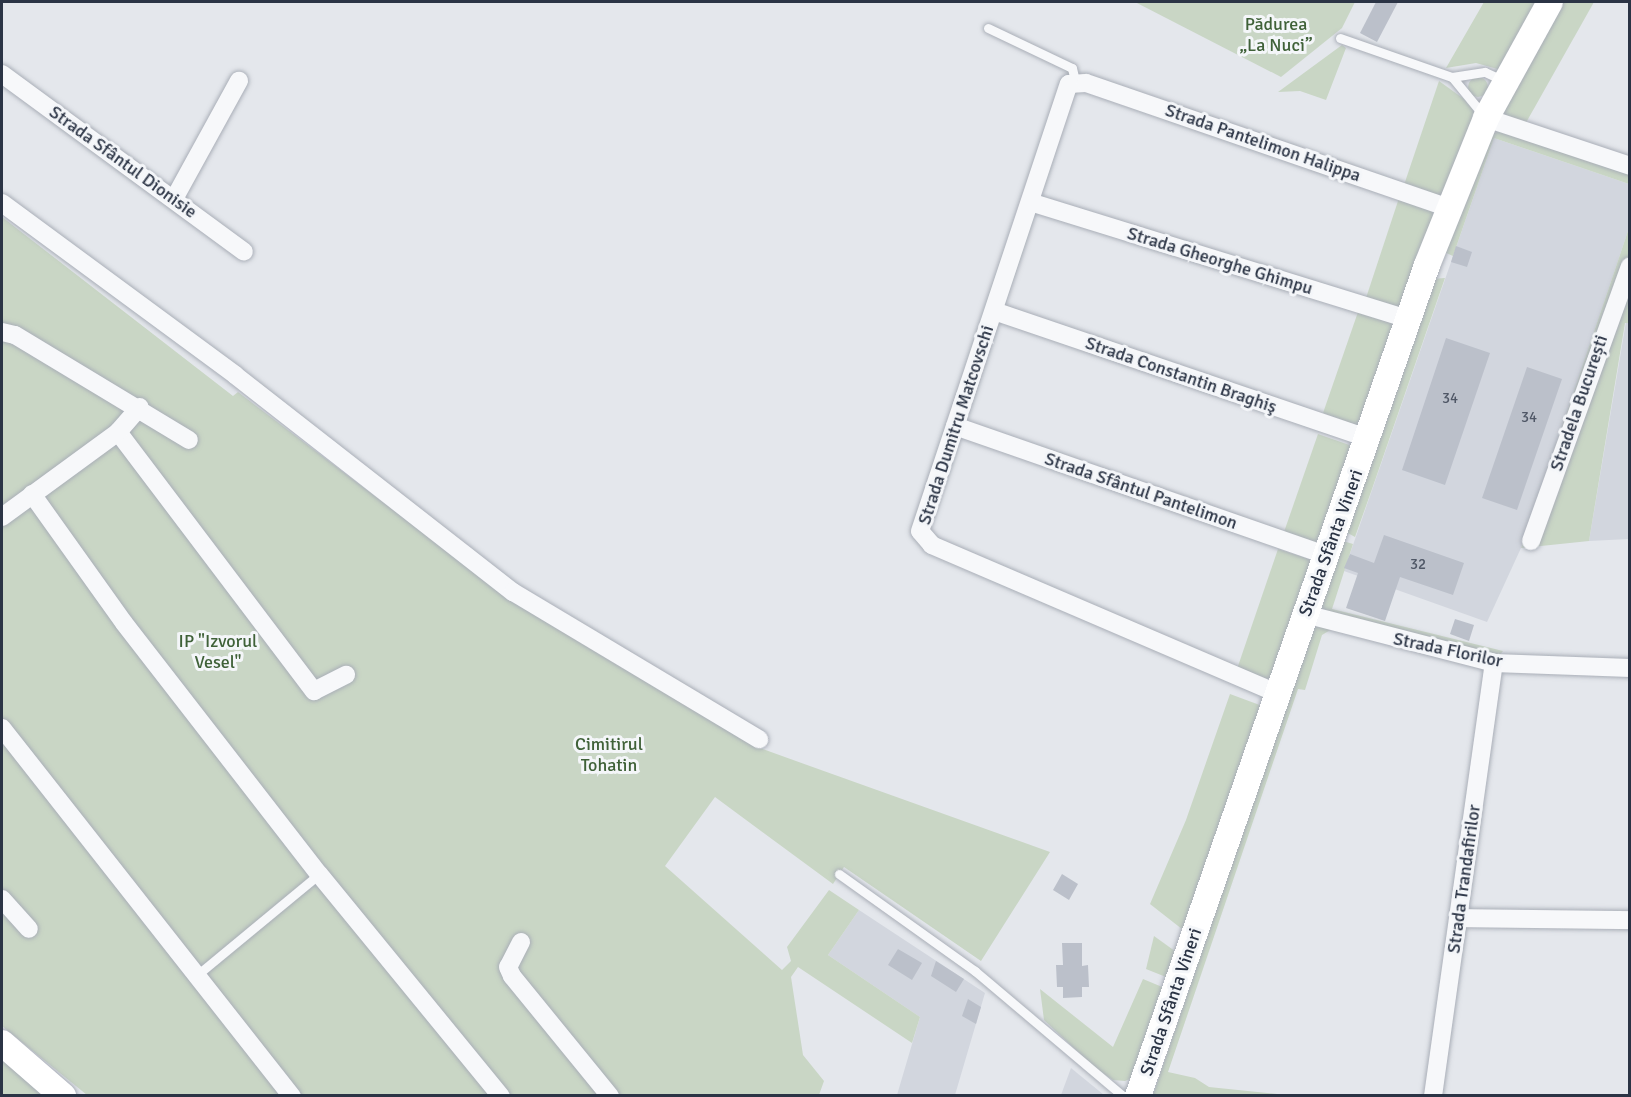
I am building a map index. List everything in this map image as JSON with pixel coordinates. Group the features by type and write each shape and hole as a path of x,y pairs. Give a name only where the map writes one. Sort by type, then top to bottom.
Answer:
{"street":[{"name":"Strada Sfânta Vineri","path":"1138,1095 1305,614 1450,208 1486,118 1504,81 1550,2"},
{"name":"Strada Sfântul Dionisie","path":"2,74 244,252"},
{"path":"174,199 239,81"},
{"name":"Strada Dumitru Matcovschi","path":"1075,81 1069,84 920,531 932,545 1279,694"},
{"name":"Strada Pantelimon Halippa","path":"1075,81 1450,208"},
{"path":"1486,118 1629,166"},
{"name":"Strada Gheorghe Ghimpu","path":"1030,202 1411,320"},
{"path":"2,203 235,375 513,592 759,739"},
{"name":"Stradela București","path":"1532,542 1629,266"},
{"name":"Strada Constantin Braghiş","path":"994,311 1368,438"},
{"path":"2,332 15,335 140,407 189,440"},
{"path":"2,517 118,432 140,407"},
{"name":"Strada Sfântul Pantelimon","path":"955,426 1326,555"},
{"path":"118,432 314,691 346,675"},
{"path":"32,494 124,623 319,874 501,1095"},
{"name":"Strada Florilor","path":"1305,614 1494,663 1629,668"},
{"name":"Strada Trandafirilor","path":"1433,1095 1494,663"},
{"path":"2,728 292,1095"},
{"path":"2,899 29,929"},
{"path":"1459,918 1629,920"},
{"path":"521,942 511,955 508,967 512,976 610,1095"},
{"path":"2,1043 63,1095"}],"lane":[{"path":"988,28 1072,68 1075,81"},
{"path":"1340,38 1452,77 1485,72 1504,81"},
{"path":"1452,77 1486,118"},
{"path":"197,975 319,874"},
{"name":"Strada Sfânta Vineri","path":"839,874 975,971 1123,1095"}],"shaded area":[{"path":"1494,138 1629,184 1629,228 1521,548 1487,622 1344,571"},
{"path":"1626,322 1630,323 1629,539 1589,541"},
{"path":"859,910 985,993 955,1095 897,1095 920,1017 828,955"},
{"path":"1071,1068 1104,1095 1061,1095"}],"green space":[{"name":"Pădurea „La Nuci”","path":"1135,2 1355,2 1342,28 1281,77"},
{"path":"1484,2 1539,2 1501,70 1476,63 1446,68"},
{"path":"1558,2 1594,2 1523,128 1505,117 1502,108"},
{"path":"1342,45 1346,48 1326,100 1300,91 1278,92"},
{"path":"1478,77 1485,80 1488,87 1485,94 1478,97 1471,94 1468,87 1471,80"},
{"path":"1439,81 1464,99 1477,115 1443,198 1404,185"},
{"path":"1497,132 1506,132 1629,171 1629,184 1494,138 1453,256 1444,252 1487,136"},
{"path":"1399,198 1438,211 1403,310 1366,298"},
{"name":"IP \"Izvorul Vesel\"","path":"2,217 233,396 238,392 497,589 754,746 1050,852 981,961 844,867 833,884 715,797 665,866 782,970 791,961 787,947 829,890 859,910 828,955 920,1017 912,1043 798,967 791,977 803,1055 824,1081 819,1095 87,1095 2,1026"},
{"path":"1629,228 1629,323 1625,323 1589,541 1521,548"},
{"path":"1445,278 1355,537 1346,532 1431,279"},
{"path":"1358,312 1396,324 1363,428 1323,413"},
{"path":"1318,434 1355,447 1321,545 1284,532"},
{"path":"1343,541 1353,544 1332,609 1503,651 1499,656 1322,610 1319,602"},
{"path":"1278,549 1315,561 1274,681 1237,669"},
{"path":"1321,626 1332,629 1322,635 1305,690 1298,689 1168,1072 1195,1078 1209,1087 1287,1095 1153,1095 1313,627"},
{"path":"1230,694 1265,707 1187,933 1150,904 1186,820"},
{"path":"1154,936 1179,954 1171,979 1146,969"},
{"path":"1143,979 1167,989 1137,1076 1125,1081 1113,1080 1094,1067 1044,1020 1040,989 1113,1047"},
{"path":"2,1060 48,1095 2,1095"}],"building":[{"path":"1376,2 1398,2 1377,42 1360,33"},
{"path":"1456,246 1472,252 1467,267 1451,262"},
{"path":"1446,338 1490,353 1445,485 1402,470"},
{"path":"1527,367 1562,379 1517,510 1482,498"},
{"path":"1384,535 1464,563 1453,595 1400,577 1385,621 1346,608 1358,573 1344,568 1350,554 1374,563"},
{"path":"1455,619 1474,625 1469,641 1450,634"},
{"path":"1062,874 1078,884 1069,900 1053,890"},
{"path":"1062,943 1082,943 1082,966 1088,965 1089,987 1082,987 1082,997 1063,998 1063,987 1057,987 1056,965 1063,965"},
{"path":"898,949 922,963 912,980 888,965"},
{"path":"936,961 964,979 956,992 931,976"},
{"path":"968,999 981,1007 976,1024 962,1016"}],"park label":[{"name":"Cimitirul Tohatin","path":"609,756"}]}
